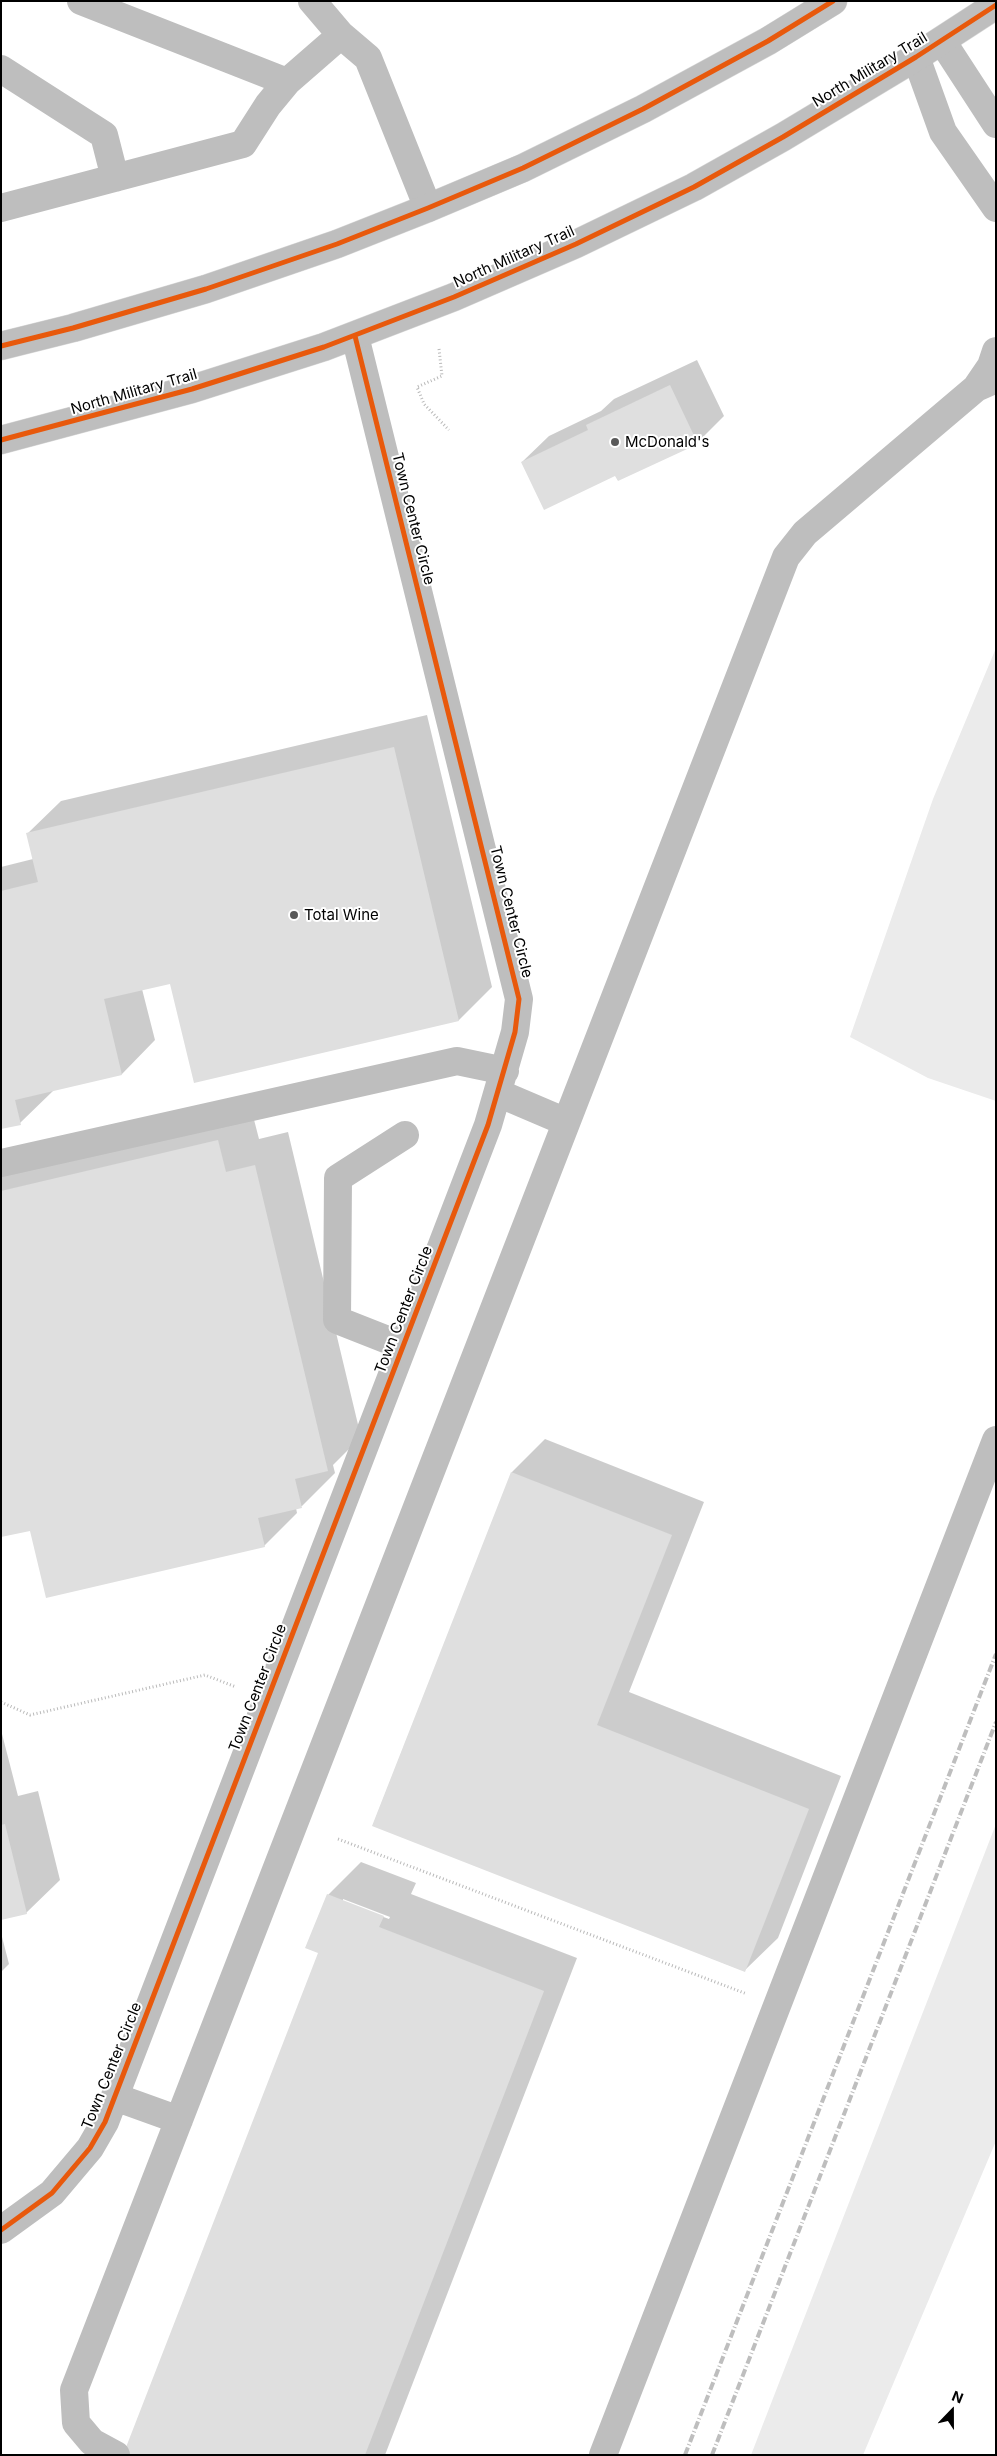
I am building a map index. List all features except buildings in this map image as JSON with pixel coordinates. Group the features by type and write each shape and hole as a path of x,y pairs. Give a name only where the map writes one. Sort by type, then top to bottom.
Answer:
{"street":[{"path":"81,1 287,82"},
{"path":"312,1 341,35 368,58 428,208"},
{"path":"1,346 72,328 206,289 337,244 428,208 523,168 643,110 768,41 833,1"},
{"name":"North Military Trail","path":"1,440 192,389 355,336 454,297 568,248 694,187 783,137 942,41 996,5"},
{"path":"1,208 243,144 268,105 287,82 341,35"},
{"path":"942,41 996,124"},
{"path":"916,57 943,132 996,208"},
{"path":"1,69 104,135 115,178"},
{"name":"Town Center Circle","path":"1,2230 52,2193 72,2171 105,2122 488,1125 515,1032 519,999 355,336"},
{"path":"116,2455 92,2442 76,2422 74,2390 786,556 805,532 986,384 996,351"},
{"path":"1,1163 458,1061 501,1082 566,1122"},
{"path":"403,1346 337,1320 338,1178 405,1135"},
{"path":"603,2455 996,1440"},
{"path":"115,2097 179,2120"}],"path":[{"path":"439,349 442,376 417,387 424,404 449,430"},
{"path":"1,1702 30,1715 205,1675 267,1700"},
{"path":"338,1839 777,2005"}],"shaded area":[{"path":"996,648 996,1101 928,1078 850,1037 933,799"},
{"path":"996,1824 996,2141 863,2455 751,2455"}],"railway":[{"path":"685,2455 996,1654"},
{"path":"712,2455 996,1722"}],"cycle path":[{"path":"1,346 73,328 206,289 337,244 428,208 523,168 643,109 768,41 833,1"},
{"path":"1,440 192,389 324,347 454,297 576,244 694,187 783,137 916,57 996,5"},
{"path":"1,2230 52,2193 90,2148 105,2122 488,1125 515,1032 519,999 355,336"}],"place":[{"name":"McDonald's","path":"615,442"},
{"name":"Total Wine","path":"294,915"}]}
